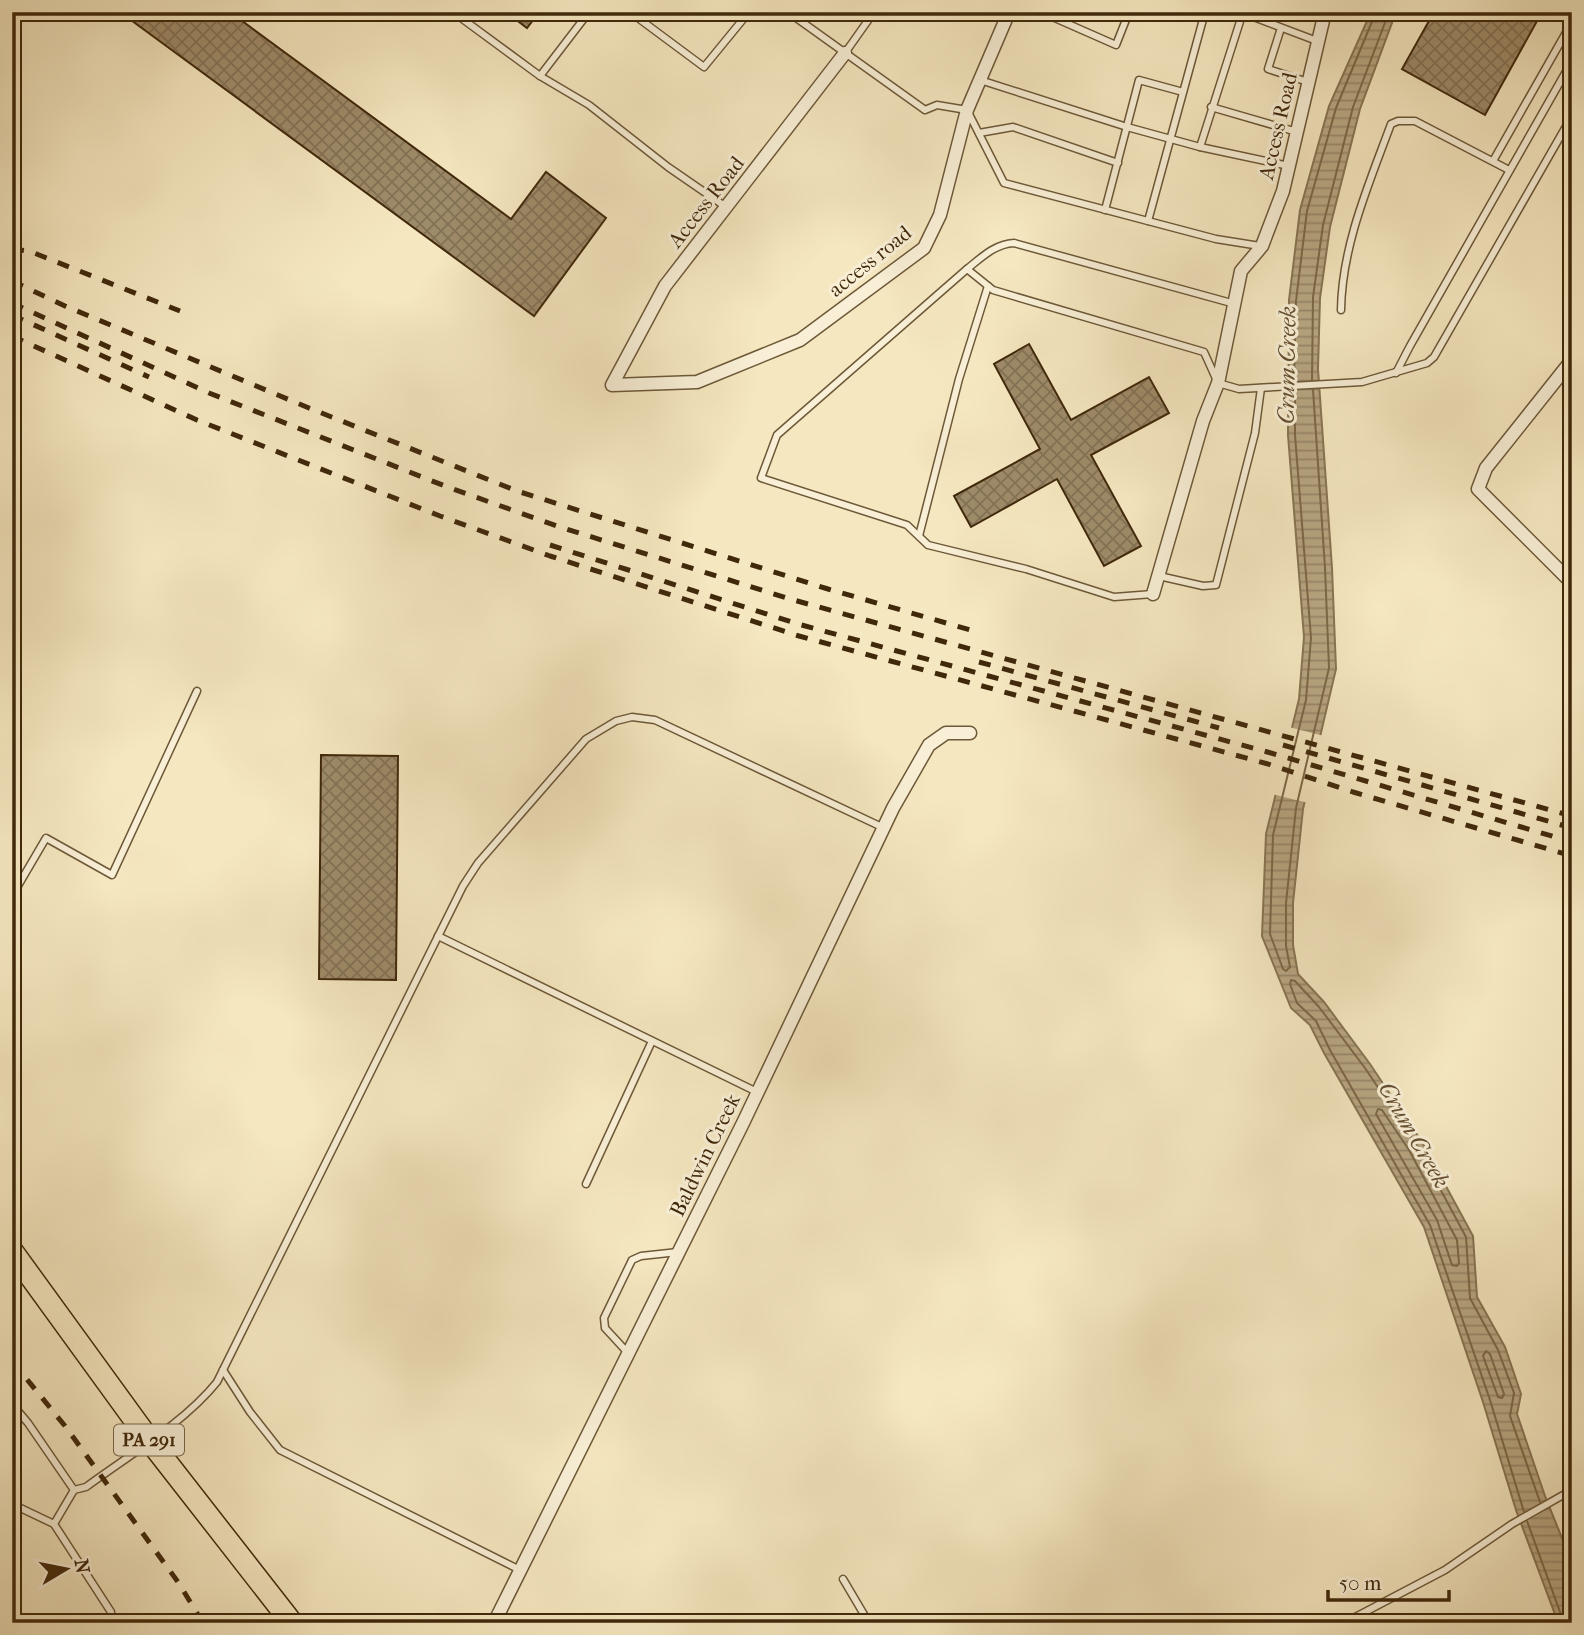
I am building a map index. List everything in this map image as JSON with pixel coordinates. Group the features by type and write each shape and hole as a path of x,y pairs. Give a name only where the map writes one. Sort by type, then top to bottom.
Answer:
{"main road":[{"name":"PA 291","path":"12,1251 150,1441 292,1623"}],"street":[{"name":"access road","path":"612,385 697,382 800,340 924,248 940,215 967,110 1009,12"},
{"name":"Access Road","path":"1153,594 1203,421 1218,383 1241,271 1262,247 1283,191 1325,12"},
{"name":"Access Road","path":"612,385 665,286 845,53"},
{"path":"1572,360 1486,468 1479,489 1572,583"},
{"name":"Baldwin Creek","path":"494,1623 757,1092 884,828 929,745 946,733 970,733"}],"lane":[{"path":"453,12 540,76 589,105 668,167 726,207"},
{"path":"540,76 589,12"},
{"path":"630,12 704,67 748,12"},
{"path":"788,12 925,110 937,105 967,110 1004,183 1216,239 1262,247"},
{"path":"845,53 874,12"},
{"path":"1041,12 1116,45 1129,12"},
{"path":"1147,221 1205,12"},
{"path":"1200,147 1243,13 1317,41"},
{"path":"1493,162 1572,22"},
{"path":"1281,28 1268,69 1308,82"},
{"path":"1396,373 1572,61"},
{"path":"980,80 1127,127 1200,147 1289,166"},
{"path":"1105,210 1139,80 1183,92"},
{"path":"1211,107 1297,132"},
{"path":"967,269 993,290 1204,352 1218,383 1239,389 1362,382 1427,363 1434,357 1572,116"},
{"path":"1341,310 1345,266 1357,218 1391,124 1398,121 1415,121 1510,170"},
{"path":"979,133 1013,127 1118,163"},
{"path":"1153,594 1114,597 1026,569 928,545 907,525 761,478 777,435 967,269 990,250 1004,244 1014,243 1235,303"},
{"path":"919,536 959,379 988,286"},
{"path":"1158,576 1203,586 1216,585 1255,433 1261,388"},
{"path":"12,896 46,838 112,875 197,691"},
{"path":"74,1489 86,1487 150,1441 206,1395 217,1382 463,886 478,863 586,740 617,721 632,717 656,720 884,828"},
{"path":"438,936 757,1092"},
{"path":"586,1184 652,1041"},
{"path":"12,1117 16,1122 12,1179"},
{"path":"628,1353 605,1328 604,1318 632,1260 641,1256 678,1252"},
{"path":"223,1370 250,1412 280,1450 520,1570"},
{"path":"12,1404 29,1423 74,1489"},
{"path":"54,1524 74,1489"},
{"path":"1344,1623 1445,1570 1512,1524 1572,1490"},
{"path":"12,1504 54,1524 111,1612 111,1623"},
{"path":"843,1579 869,1623"}],"water":[{"name":"Crum Creek","path":"1371,12 1396,12 1360,109 1330,227 1320,298 1318,369 1336,669 1303,809 1293,903 1293,945 1298,974 1324,1002 1370,1064 1422,1142 1473,1236 1477,1297 1505,1347 1521,1394 1517,1414 1545,1496 1572,1563 1572,1623 1558,1623 1516,1510 1424,1227 1310,1025 1291,1008 1262,936 1266,834 1299,699 1304,637 1288,435 1289,300 1300,210 1329,106"}],"pier":[{"path":"1289,727 1324,736 1308,803 1272,794"}],"building":[{"path":"120,12 230,12 511,219 546,172 606,218 534,316"},
{"path":"506,12 539,12 527,28"},
{"path":"1434,12 1542,12 1485,115 1402,69"},
{"path":"1029,344 1071,420 1149,377 1169,413 1091,455 1141,546 1104,566 1057,479 971,527 954,496 1040,449 994,364"},
{"path":"321,755 398,756 396,980 319,979"}],"railway":[{"path":"12,249 29,251 180,311"},
{"path":"12,281 65,306 309,408 517,491 828,589 974,631"},
{"path":"12,303 209,393 450,488 560,527 790,599 1572,816"},
{"path":"12,315 149,377"},
{"path":"12,336 197,420 440,516 550,556 799,636 1268,764 1353,792 1572,856"},
{"path":"550,545 798,624 1271,753 1572,842"},
{"path":"979,662 1219,728"},
{"path":"1283,745 1572,828"},
{"path":"12,1361 65,1426 178,1582 203,1623"}]}
